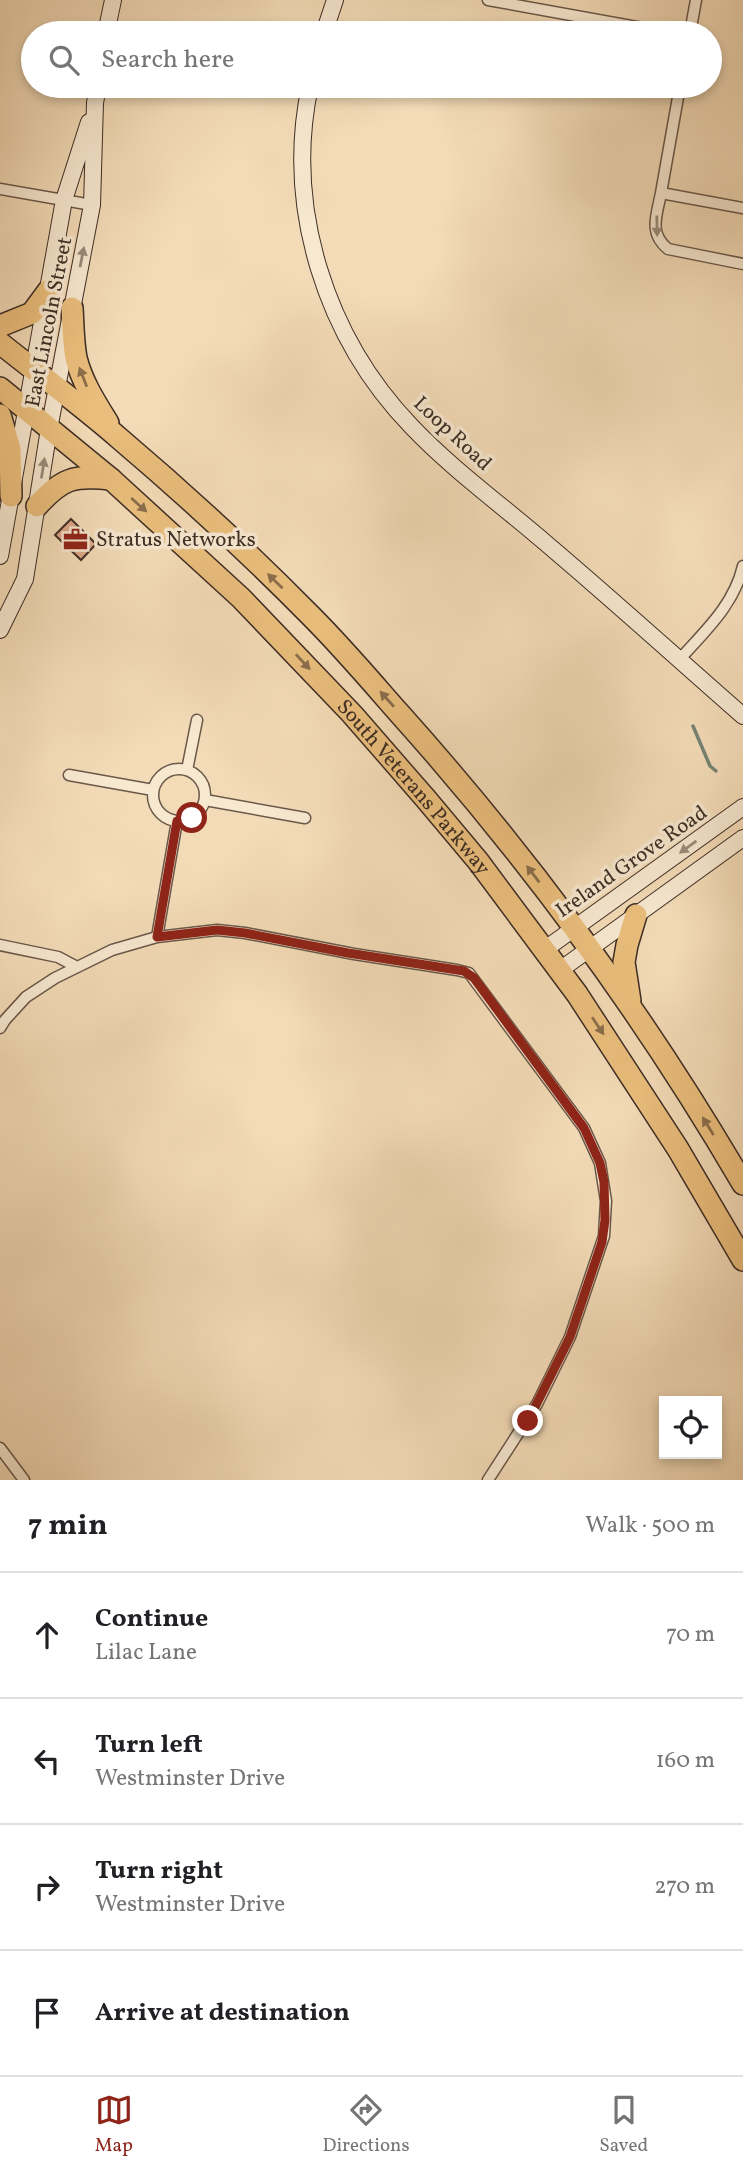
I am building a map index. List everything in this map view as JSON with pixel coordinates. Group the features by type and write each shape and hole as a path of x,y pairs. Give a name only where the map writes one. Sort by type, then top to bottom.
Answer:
{"highway":[{"path":"0,326 32,313 49,290"},
{"path":"72,308 76,357 82,377 89,393 117,436"},
{"name":"South Veterans Parkway","path":"0,343 117,436 247,554 341,647 449,768 574,928 631,1007 743,1184"},
{"name":"South Veterans Parkway","path":"0,388 111,479 241,598 352,715 478,861 559,970 678,1149 743,1260"},
{"path":"0,415 10,449 11,496"},
{"path":"37,506 51,491 69,479 111,479"},
{"path":"631,1007 624,962 636,915"}],"main road":[{"path":"109,21 113,0"},
{"path":"328,21 335,0"},
{"name":"East Lincoln Street","path":"0,556 64,200 96,98"},
{"name":"Loop Road","path":"308,98 303,145 307,220 327,297 363,366 387,399 429,444 743,716"},
{"name":"East Lincoln Street","path":"0,622 25,579 49,429 92,205 95,103"},
{"name":"Ireland Grove Road","path":"544,950 743,807"},
{"path":"559,970 743,838"}],"street":[{"path":"488,0 604,21"},
{"path":"692,21 696,0"},
{"path":"678,98 655,225 656,235 668,249 743,264"},
{"path":"0,188 92,205"},
{"path":"661,193 743,208"},
{"path":"679,660 729,602 743,566"},
{"path":"187,770 197,720"},
{"path":"170,770 187,770 200,778 205,800 192,818 177,821 168,819 161,814 153,799 153,790 162,775 170,770"},
{"path":"69,775 153,790"},
{"path":"205,800 305,818"},
{"path":"157,937 177,821"},
{"path":"0,1028 26,997 76,967 112,950 157,937 217,930 464,971 474,978 584,1128 600,1163 606,1201 604,1236 563,1354 528,1421 488,1480"},
{"path":"0,945 58,957 76,967"},
{"path":"0,1448 24,1480"}],"building":[{"name":"Stratus Networks","path":"71,519 96,544 81,560 55,535"}],"waterway":[{"path":"693,726 710,766 716,771"}],"place":[{"name":"Stratus Networks","path":"76,539"}],"route":[{"path":"192,818 177,821 157,937 217,930 245,933 469,973 584,1128 600,1163 604,1182 604,1236 570,1337 528,1421"}]}
